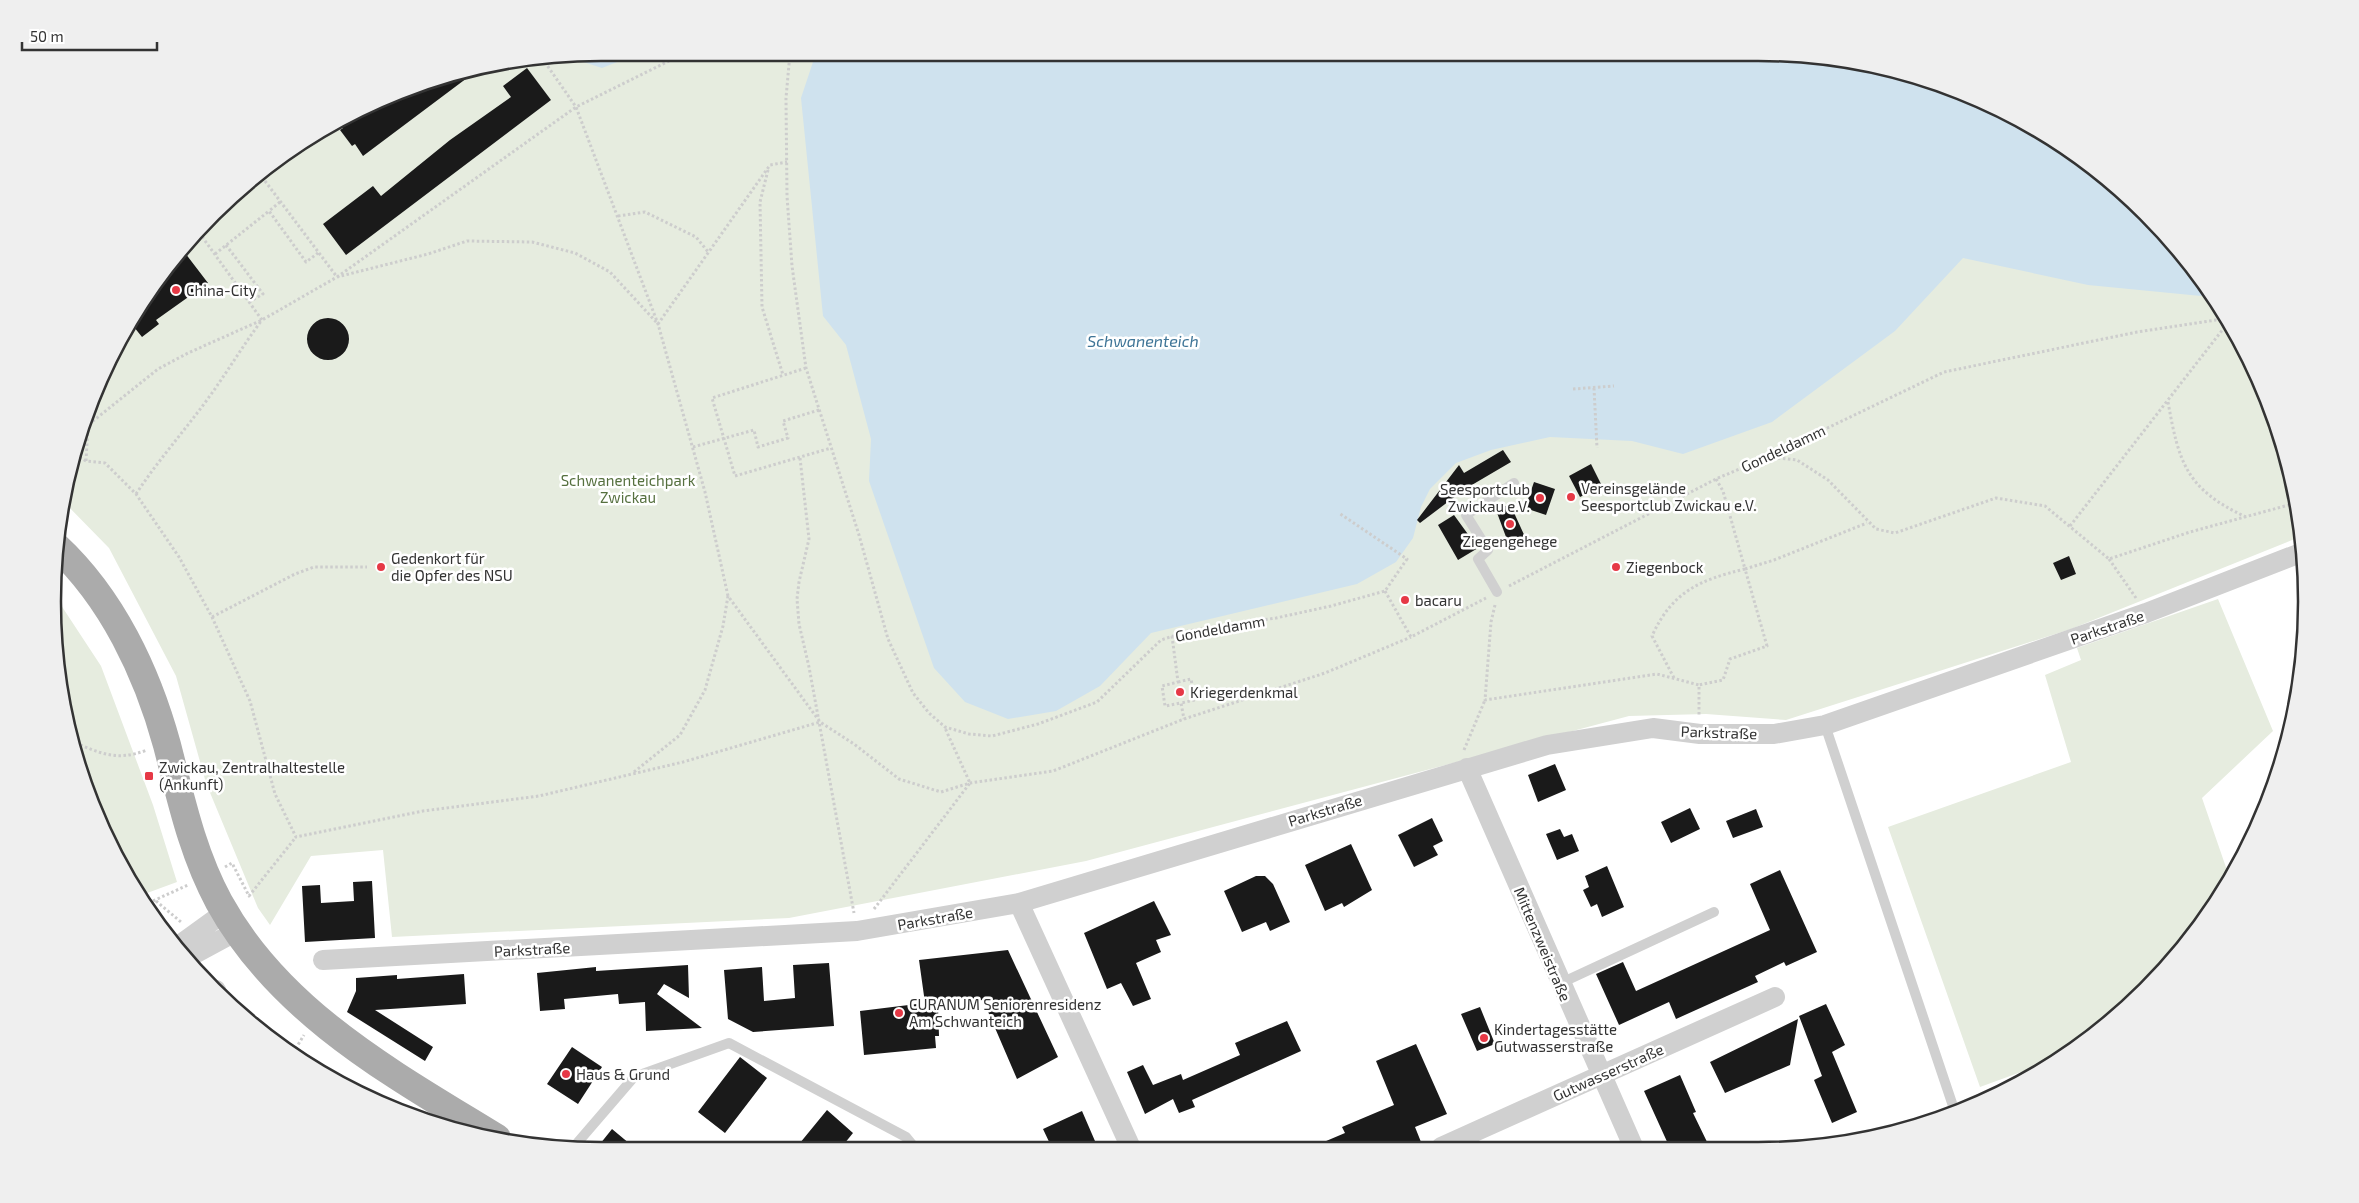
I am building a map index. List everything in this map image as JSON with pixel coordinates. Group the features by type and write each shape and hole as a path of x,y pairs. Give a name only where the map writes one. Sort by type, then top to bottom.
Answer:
{"main road":[{"path":"63,554 87,578 108,608 142,675 166,744 188,830 207,876 231,921 292,995 315,1018 355,1050 479,1127"}],"street":[{"name":"Parkstraße","path":"323,960 857,931 1019,903 1547,745 1653,728 1700,734 1774,734 1825,726 2146,613 2296,554"},
{"name":"Mittenzweistraße","path":"1467,768 1560,984 1631,1142"},
{"path":"1019,903 1128,1142"},
{"path":"184,943 231,921"},
{"path":"192,954 231,921"},
{"name":"Gutwasserstraße","path":"1452,1142 1775,998"}],"lane":[{"path":"1497,592 1478,559 1488,550 1466,516 1514,483"},
{"path":"1825,726 1953,1105"},
{"path":"1560,984 1714,912"},
{"path":"579,1141 634,1077 729,1043 906,1138 910,1142"}],"path":[{"path":"93,421 158,369 188,353 262,320 337,278 576,107 669,61"},
{"path":"789,61 786,98 792,266 806,368 888,639 914,693 929,713 945,727 970,783 857,931"},
{"path":"546,64 576,107 658,324 693,447 728,596 723,626 705,690 680,735 634,772"},
{"path":"658,324 770,165 787,162"},
{"path":"770,165 762,185 760,202 762,307 783,375"},
{"path":"265,180 337,278"},
{"path":"215,254 280,202"},
{"path":"269,211 306,262 318,253"},
{"path":"618,216 645,212 696,237 709,253"},
{"path":"202,237 262,320"},
{"path":"337,278 428,254 467,241 532,242 575,253 610,272 658,324"},
{"path":"226,244 263,294 249,302"},
{"path":"136,494 156,463 212,393 237,353 262,320"},
{"name":"Gondeldamm","path":"820,722 854,744 899,778 941,792 970,783 1053,771 1184,719 1325,673 1411,637 1716,478 1767,457 1944,372 2137,332 2219,321"},
{"path":"2070,526 2224,329"},
{"path":"806,368 712,398 735,476 831,448"},
{"path":"1573,389 1614,386"},
{"path":"1594,388 1597,448"},
{"path":"2168,401 2176,446 2192,478 2220,505 2246,517"},
{"path":"693,447 754,430 758,447 788,438 783,420 819,410"},
{"path":"86,442 86,462"},
{"path":"1767,457 1797,460 1828,480 1867,523 1876,529 1895,533 1996,498 2045,506 2109,559 2146,613"},
{"path":"800,458 810,539 797,599 799,624 820,722 857,931"},
{"path":"81,459 86,462 105,463 136,494 179,557 212,617 250,701 275,794 296,837"},
{"path":"1485,700 1631,676 1657,674 1699,685 1723,680 1730,659 1766,646 1723,491 1716,478"},
{"path":"2109,559 2190,532 2289,505"},
{"path":"1339,513 1407,559 1385,591 1411,637"},
{"path":"1674,678 1652,636 1661,617 1681,594 1717,576 1774,560 1867,523"},
{"path":"212,617 295,574 314,567 367,567"},
{"name":"Gondeldamm","path":"945,727 969,734 992,736 1038,724 1097,702 1161,640 1245,621 1294,614 1385,591"},
{"path":"1467,768 1463,754 1485,700 1491,622 1497,592"},
{"path":"728,596 820,722"},
{"path":"1172,636 1178,682"},
{"path":"1191,679 1195,700 1165,706 1162,686 1178,682 1191,679"},
{"path":"1699,685 1700,734"},
{"path":"1181,703 1184,719"},
{"path":"249,896 296,837 423,812 539,796 634,772 683,762 820,722"},
{"path":"81,745 107,756 135,756 166,744"},
{"path":"152,901 207,876"}],"green space":[{"name":"Schwanenteichpark Zwickau","path":"602,61 1758,61 1828,66 1897,80 1964,102 2028,134 2058,152 2114,195 2164,245 2207,301 2225,331 2257,395 2279,462 2294,539 2071,629 1786,720 1706,714 1629,716 1086,861 789,918 392,937 383,850 311,856 270,925 258,908 206,783 176,676 109,548 70,508 90,428 102,395 117,363 152,301 195,245 219,219 245,195 301,152 331,134 395,102 428,90 496,72 566,62"},
{"path":"2218,599 2273,731 2202,798 2227,869 2207,902 2164,958 2114,1008 2058,1051 2026,1070 1980,1087 1888,827 2071,762 2045,675 2081,660 2077,648"},
{"path":"61,605 101,666 153,805 177,882 147,893 117,840 102,808 90,775 72,707 62,637"}],"water":[{"path":"620,61 602,68 582,62"},
{"name":"Schwanenteich","path":"813,61 1758,61 1828,66 1897,80 1964,102 2028,134 2058,152 2114,195 2140,219 2164,245 2203,295 2088,285 1963,258 1895,331 1772,422 1683,454 1632,441 1550,437 1491,450 1456,463 1430,489 1421,507 1413,538 1396,562 1357,584 1151,633 1100,686 1056,711 1008,719 965,702 934,668 869,481 871,439 846,345 823,316 801,98"}],"building":[{"path":"527,68 551,100 346,255 323,224 373,186 381,196 450,140 511,97 503,86"},
{"path":"465,79 363,156 355,144 352,146 340,130 395,102"},
{"name":"China-City","path":"187,255 208,283 156,320 159,324 142,337 135,329 152,301"},
{"path":"332,318 340,321 346,327 349,339 346,351 340,357 324,360 316,357 310,351 307,335 310,327 316,321"},
{"path":"1503,450 1511,462 1465,489 1420,523 1417,520 1459,465 1464,473"},
{"name":"Seesportclub Zwickau e.V.","path":"1591,464 1602,486 1580,497 1569,476"},
{"name":"Seesportclub Zwickau e.V.","path":"1534,482 1555,489 1546,515 1525,508"},
{"name":"Ziegengehege","path":"1510,504 1526,539 1509,545 1496,510"},
{"path":"1454,515 1478,548 1458,560 1438,525"},
{"path":"2069,556 2076,574 2061,580 2053,563"},
{"path":"1555,764 1566,790 1538,802 1528,775"},
{"path":"1690,808 1700,829 1671,843 1661,822"},
{"path":"1756,809 1763,827 1733,838 1726,821"},
{"path":"1432,818 1443,841 1433,846 1438,855 1414,867 1398,835"},
{"path":"1560,829 1564,837 1572,834 1579,851 1557,860 1546,834"},
{"path":"1351,844 1372,890 1344,907 1342,903 1325,911 1305,865"},
{"path":"1607,866 1624,907 1602,917 1597,904 1591,907 1583,890 1589,887 1585,876"},
{"path":"1780,870 1817,952 1786,966 1784,962 1755,976 1758,982 1676,1019 1669,1002 1619,1025 1596,974 1623,962 1636,991 1770,930 1750,884"},
{"path":"1256,876 1265,876 1273,884 1290,922 1270,931 1266,922 1242,932 1224,891"},
{"path":"372,881 375,938 305,942 302,886 320,885 321,903 354,901 353,882"},
{"path":"1154,901 1171,935 1156,940 1161,952 1136,963 1151,999 1133,1006 1121,983 1107,989 1084,933"},
{"name":"CURANUM Seniorenresidenz Am Schwanteich","path":"1008,950 1058,1057 1017,1079 983,1000 938,1005 939,1036 935,1036 936,1048 864,1055 860,1011 925,1003 919,960"},
{"path":"829,963 834,1026 753,1032 728,1019 724,970 762,967 764,1001 795,998 793,965"},
{"path":"688,965 689,998 664,984 657,994 702,1028 646,1031 645,1002 619,1004 618,994 564,999 565,1009 540,1011 537,973 596,967 596,971"},
{"path":"464,974 466,1004 375,1010 433,1047 425,1061 347,1012 356,991 356,978 397,975 397,979"},
{"path":"1826,1004 1845,1045 1832,1052 1857,1112 1832,1123 1814,1080 1822,1076 1799,1016"},
{"path":"1480,1007 1495,1044 1477,1051 1461,1014"},
{"path":"1798,1019 1790,1065 1725,1093 1710,1062"},
{"path":"1287,1021 1301,1051 1192,1100 1195,1107 1179,1113 1173,1099 1145,1114 1127,1072 1143,1065 1153,1085 1181,1074 1183,1080 1240,1055 1235,1043"},
{"path":"1416,1044 1447,1114 1415,1127 1421,1142 1324,1142 1345,1133 1342,1127 1394,1105 1376,1061"},
{"path":"572,1047 602,1067 578,1104 547,1084"},
{"path":"740,1057 767,1078 725,1133 698,1112"},
{"path":"1680,1075 1696,1112 1693,1113 1707,1142 1667,1142 1644,1091"},
{"path":"827,1110 853,1133 846,1142 801,1142"},
{"path":"1082,1111 1095,1142 1049,1142 1043,1129"},
{"path":"612,1129 628,1142 602,1142"}],"place":[{"name":"China-City","path":"176,290"},
{"name":"Vereinsgelände Seesportclub Zwickau e.V.","path":"1571,497"},
{"name":"Seesportclub Zwickau e.V.","path":"1540,498"},
{"name":"Ziegengehege","path":"1510,524"},
{"name":"Gedenkort für die Opfer des NSU","path":"381,567"},
{"name":"Ziegenbock","path":"1616,567"},
{"name":"bacaru","path":"1405,600"},
{"name":"Kriegerdenkmal","path":"1180,692"},
{"name":"Zwickau, Zentralhaltestelle (Ankunft)","path":"149,776"},
{"name":"CURANUM Seniorenresidenz Am Schwanteich","path":"899,1013"},
{"name":"Kindertagesstätte Gutwasserstraße","path":"1484,1038"},
{"name":"Haus & Grund","path":"566,1074"}]}
